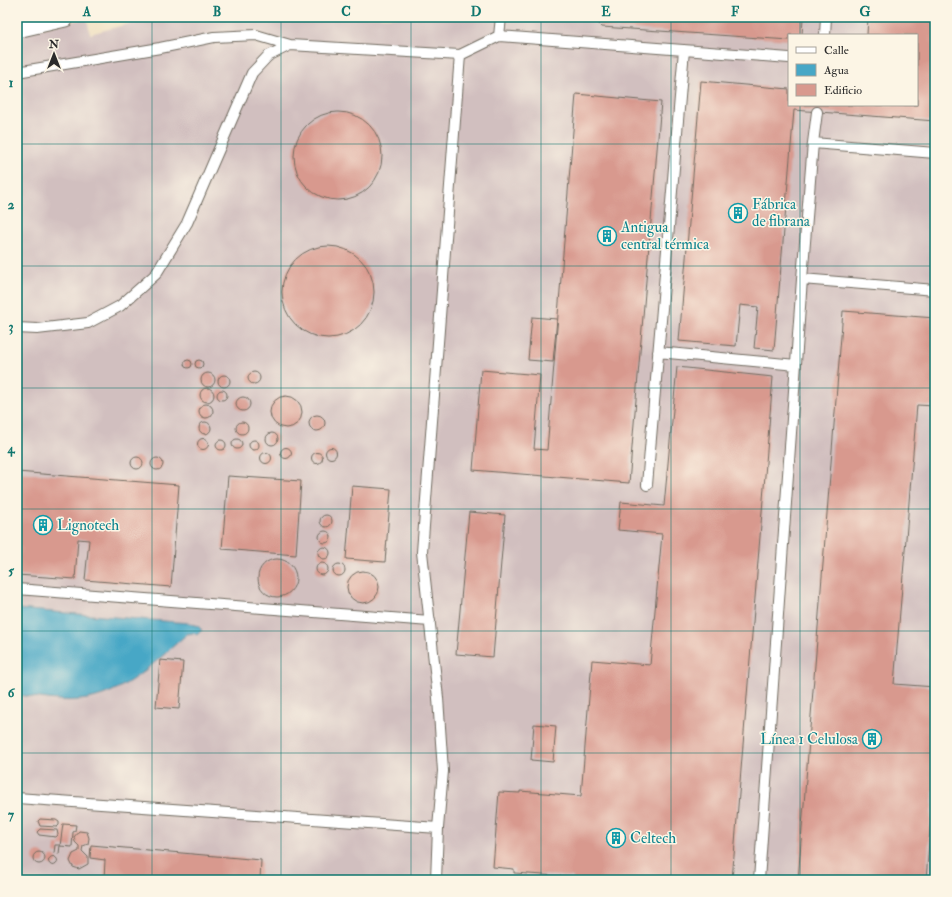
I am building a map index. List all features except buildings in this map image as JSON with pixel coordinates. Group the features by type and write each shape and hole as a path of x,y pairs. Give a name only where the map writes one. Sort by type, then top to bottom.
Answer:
{"street":[{"path":"17,28 65,17"}],"lane":[{"path":"499,36 501,17"},
{"path":"825,34 826,17"},
{"path":"17,72 160,48 214,37 256,35 290,45 460,55 499,36 788,58"},
{"path":"17,328 37,329 88,323 120,306 156,274 187,222 252,73 268,56 290,45"},
{"path":"647,485 684,50"},
{"path":"436,880 438,828 443,771 438,698 422,552 460,55"},
{"path":"759,880 802,279 813,143 817,112"},
{"path":"813,143 935,154"},
{"path":"802,279 935,290"},
{"path":"658,352 796,365"},
{"path":"17,589 430,621"},
{"path":"17,798 438,828"}],"shaded area":[{"path":"155,17 935,17 935,880 17,880 17,34 87,18 90,34"}],"water":[{"path":"17,609 188,623 198,626 202,630 197,635 194,633 187,634 138,676 110,692 79,700 48,699 17,695"}],"place":[{"name":"Fábrica de fibrana","path":"738,213"},
{"name":"Antigua central térmica","path":"607,236"},
{"name":"Lignotech","path":"43,525"},
{"name":"Línea 1 Celulosa","path":"872,739"},
{"name":"Celtech","path":"616,838"}]}
